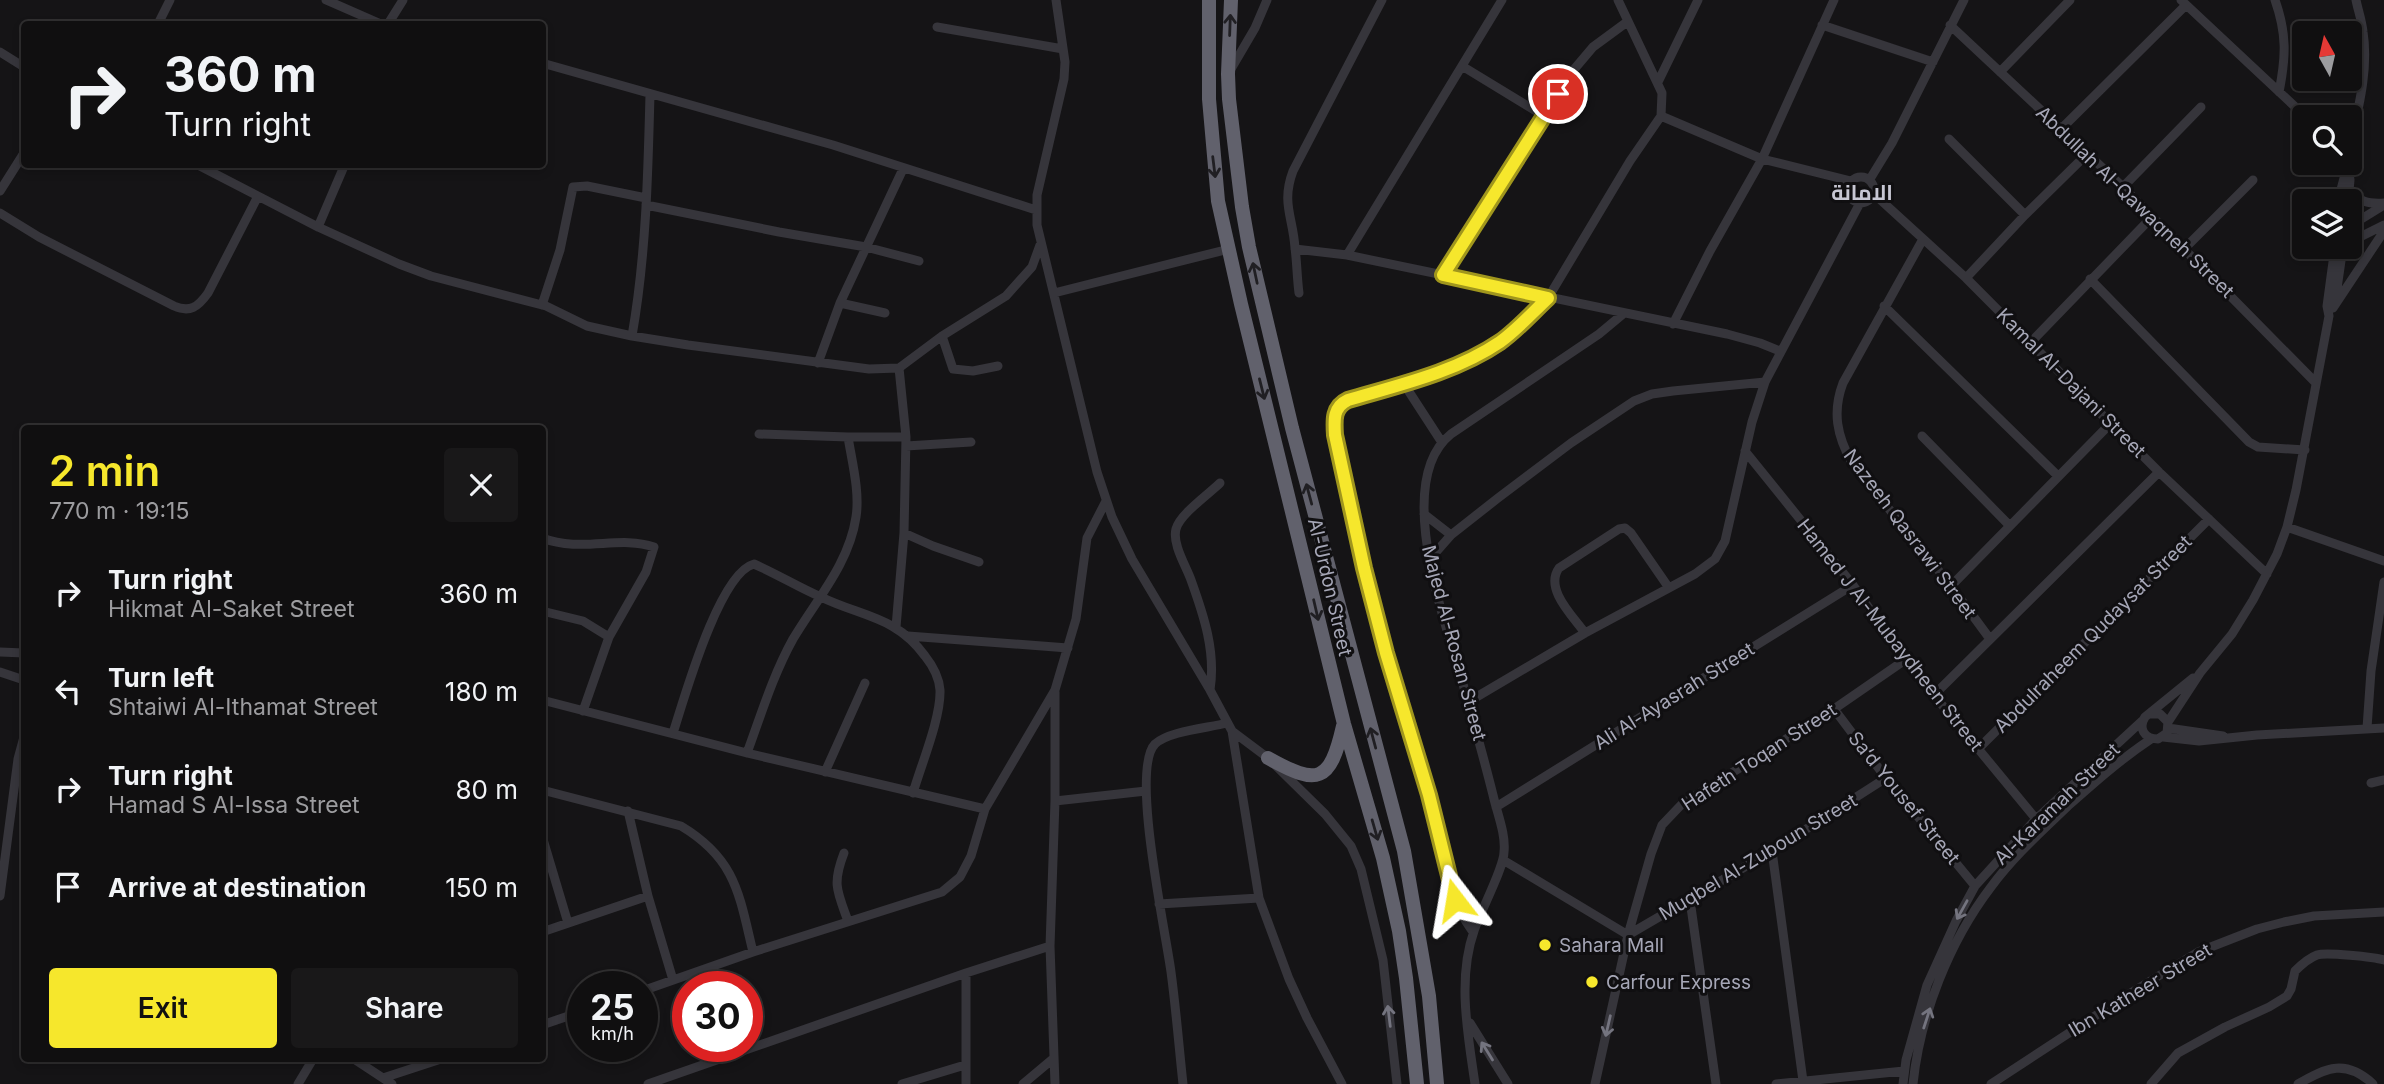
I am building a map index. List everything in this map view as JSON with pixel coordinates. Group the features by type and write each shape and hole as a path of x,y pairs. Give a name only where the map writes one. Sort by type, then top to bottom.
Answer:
{"highway":[{"name":"Al-Urdon Street","path":"1209,0 1209,99 1218,201 1344,724 1383,858 1399,931 1417,1084"},
{"name":"Al-Urdon Street","path":"1231,0 1229,99 1242,207 1260,298 1409,876 1429,996 1437,1084"},
{"path":"1268,758 1296,773 1305,775 1323,772 1337,755 1344,724"}],"street":[{"path":"160,21 170,0"},
{"path":"326,0 374,21"},
{"path":"390,21 403,0"},
{"path":"1056,0 1064,79 1040,182 1037,210 1040,244 1093,458 1106,501 1132,559 1229,727 1259,898 1289,979 1342,1084"},
{"path":"1228,74 1255,28 1267,0"},
{"path":"1299,293 1295,249 1287,207 1288,184 1382,0"},
{"path":"1347,255 1502,0"},
{"path":"1473,932 1455,900 1429,795 1386,653 1335,435 1335,414 1342,403 1404,384 1471,358 1500,342 1548,298 1630,161 1661,116 1663,100 1658,82 1618,0"},
{"path":"1658,82 1698,0"},
{"path":"1673,324 1762,159 1834,0"},
{"path":"1870,179 1892,143 1964,0"},
{"path":"2000,72 2070,0"},
{"path":"2275,0 2286,39 2279,92"},
{"path":"2356,0 2364,33 2362,85 2358,105"},
{"path":"2061,130 2184,2 2293,105"},
{"path":"1443,275 1572,74 1593,47 1628,22"},
{"path":"1822,25 1933,62"},
{"name":"Abdullah Al-Qawaqneh Street","path":"1950,25 2123,187 2316,383"},
{"path":"937,27 1063,49"},
{"path":"0,52 21,65"},
{"path":"546,64 833,145 1037,210"},
{"path":"1461,66 1544,116"},
{"path":"632,336 640,290 650,94"},
{"path":"2123,187 2201,107"},
{"path":"1661,116 1762,159 1850,185"},
{"path":"1949,139 2025,215"},
{"path":"1965,278 2087,154"},
{"path":"0,191 21,158"},
{"path":"203,168 318,228 431,276 542,305 587,326 632,336 869,369 899,368 942,336 1006,296 1032,267 1040,244"},
{"path":"318,228 343,168"},
{"path":"818,363 841,303 903,169"},
{"path":"2348,175 2349,189"},
{"path":"1468,702 1709,565 1721,551 1752,422 1765,382 1860,203 1867,201 1874,194 1874,184 1870,179 1860,176 1850,185 1850,197 1860,203"},
{"path":"2184,249 2253,180"},
{"path":"542,305 560,250 573,187 587,186 646,202 779,232 866,247 919,261"},
{"name":"Kamal Al-Dajani Street","path":"1874,194 1965,278 2159,472 2267,574"},
{"path":"0,213 39,237 174,306 189,310 199,305 208,293 257,198"},
{"path":"2362,200 2365,203 2384,204"},
{"path":"2362,218 2384,204"},
{"path":"2031,342 2152,217"},
{"path":"2362,236 2384,225"},
{"path":"2331,312 2384,231"},
{"name":"Nazeeh Qasrawi Street","path":"1923,239 1843,383 1838,397 1837,426 1842,445 1852,463 1990,639"},
{"path":"1054,293 1229,249"},
{"path":"1295,249 1347,255 1748,339 1780,351"},
{"name":"Al-Karamah Street","path":"2167,729 2200,673 2232,634 2267,574 2287,527 2305,450 2331,312 2327,306 2336,259"},
{"path":"2090,279 2249,442 2258,447 2305,450"},
{"path":"841,303 885,313"},
{"path":"1884,306 2058,476"},
{"path":"1404,384 1441,441 1587,342 1623,314"},
{"path":"942,336 953,369 973,371 998,366"},
{"path":"896,627 904,533 906,441 899,368"},
{"path":"1429,560 1451,535 1571,443 1634,401 1652,394 1765,382"},
{"path":"1951,586 2111,423"},
{"path":"759,434 971,442"},
{"path":"1922,436 2009,525"},
{"path":"747,753 782,662 841,562 856,515 848,437"},
{"name":"Majed Al-Rosan Street","path":"1441,441 1429,466 1424,514 1429,560 1503,838 1503,860 1473,932 1466,969 1467,1019 1475,1084"},
{"name":"Hamed J Al-Mubaydheen Street","path":"1745,451 1853,585 1905,660 2036,819"},
{"path":"1935,694 2159,472"},
{"path":"1210,690 1213,661 1210,643 1175,535 1179,522 1220,483"},
{"path":"701,971 942,892 960,877 971,856 985,809 1055,690 1080,599 1087,538 1106,501"},
{"path":"1424,514 1451,535"},
{"name":"Abdulraheem Qudaysat Street","path":"1978,749 2208,519"},
{"path":"2287,527 2384,561"},
{"path":"1585,634 1556,590 1554,576 1559,568 1616,530 1622,528 1630,531 1669,588"},
{"path":"904,533 979,562"},
{"path":"546,539 572,546 629,543 654,547 646,572 609,637 583,711"},
{"path":"673,733 712,620 723,597 743,569 754,564 821,597 896,627 908,636 934,670 940,693 937,711 913,793"},
{"path":"2367,728 2371,671 2384,582"},
{"name":"Ali Al-Ayasrah Street","path":"1496,807 1853,585"},
{"path":"546,612 583,621 609,637"},
{"path":"908,636 1068,648"},
{"path":"0,652 21,653"},
{"name":"Hafeth Toqan Street","path":"1595,1084 1629,935 1651,854 1662,825 1682,804 1834,709 1905,660"},
{"path":"0,672 21,679"},
{"name":"Al-Karamah Street","path":"1903,1084 1916,1020 1927,985 1975,886 2036,819 2146,717 2200,673"},
{"path":"825,772 865,683"},
{"path":"1055,690 1055,801 1050,946 1055,1084"},
{"path":"546,702 985,809"},
{"name":"Sa‘d Yousef Street","path":"1834,709 1886,778 1975,886"},
{"path":"2167,729 2151,739 2143,732 2146,717 2160,713 2167,729 2199,741 2384,727"},
{"path":"1183,1084 1171,970 1159,905 1146,791 1148,758 1156,744 1170,736 1229,727 1268,758 1325,814 1351,846 1361,870 1382,960 1397,1084"},
{"name":"Al-Karamah Street","path":"1913,1084 1918,1050 1936,993 1950,956 1984,896 2041,832 2108,770 2151,739"},
{"path":"0,896 21,748"},
{"name":"Muqbel Al-Zuboun Street","path":"1629,935 1772,851 1886,778"},
{"path":"2371,783 2384,780"},
{"path":"546,790 681,826 699,837 718,855 735,883 753,952"},
{"path":"1055,801 1146,791"},
{"path":"628,811 648,896 672,978"},
{"path":"546,849 568,923"},
{"path":"1772,851 1803,1081"},
{"path":"844,853 835,883 848,921"},
{"path":"1503,860 1629,935"},
{"path":"546,931 648,896"},
{"path":"1159,905 1259,898"},
{"path":"1690,900 1716,1084"},
{"name":"Ibn Katheer Street","path":"1991,1084 2114,1003 2198,952 2284,922 2314,916 2384,912"},
{"path":"648,1084 967,972 1050,946"},
{"path":"2151,1084 2178,1053 2281,1000 2291,989 2294,971 2316,956 2362,956 2384,960"},
{"path":"967,972 967,1084"},
{"path":"546,1024 567,1016"},
{"path":"1467,1019 1508,1084"},
{"path":"1023,1084 1054,1059"},
{"path":"298,1084 311,1062"},
{"path":"359,1062 388,1081 434,1062"},
{"path":"902,1084 965,1065"},
{"path":"2298,1084 2328,1068 2342,1068 2362,1075 2372,1084"},
{"path":"1776,1084 1904,1071"}],"place":[{"name":"Sahara Mall","path":"1545,945"},
{"name":"Carfour Express","path":"1592,982"}],"district":[{"name":"الامانة","path":"1862,192"}],"route":[{"path":"1455,900 1429,795 1386,653 1364,568 1335,435 1335,414 1337,408 1348,400 1404,384 1471,358 1500,342 1548,298 1443,275 1558,94"}]}
